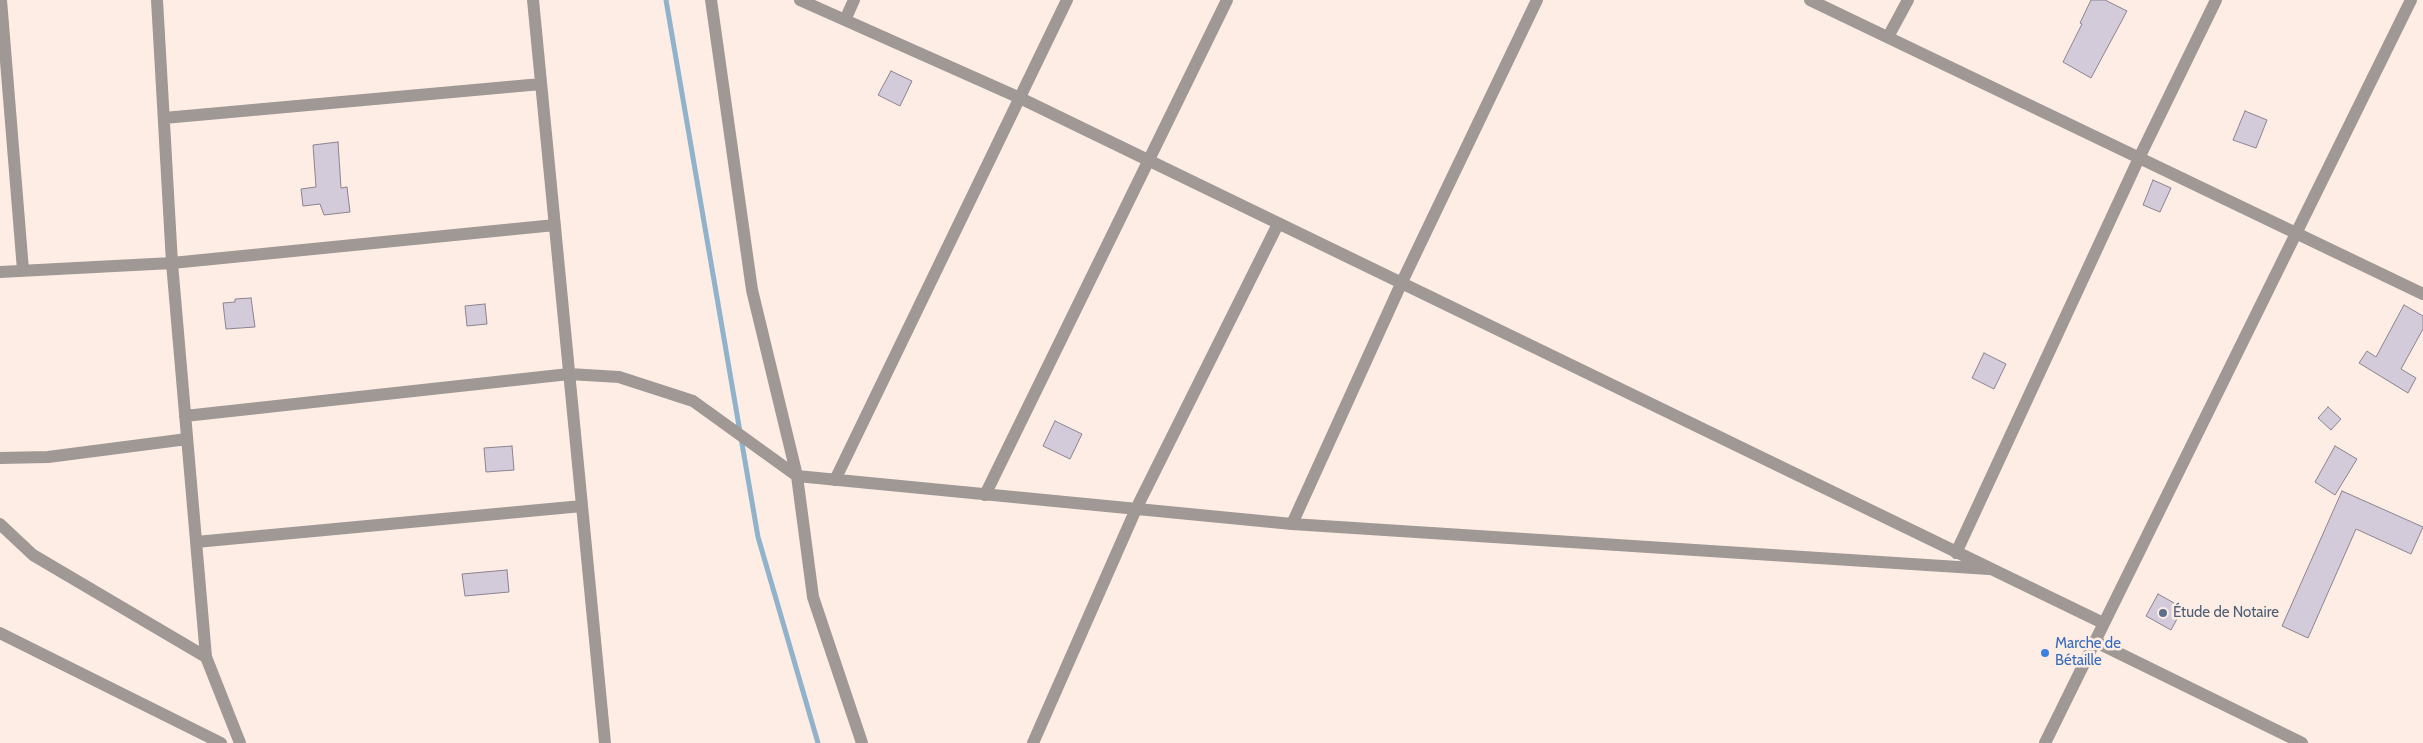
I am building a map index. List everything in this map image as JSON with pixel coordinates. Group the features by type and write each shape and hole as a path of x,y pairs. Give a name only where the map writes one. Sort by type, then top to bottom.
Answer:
{"street":[{"path":"1,0 23,270"},
{"path":"157,0 172,262 206,657 240,743"},
{"path":"533,0 605,743"},
{"path":"711,0 752,290 797,476 813,597 862,743"},
{"path":"800,0 1020,98 2103,623"},
{"path":"844,20 854,0"},
{"path":"835,480 1067,0"},
{"path":"985,495 1227,0"},
{"path":"1292,524 1402,284 1537,0"},
{"path":"1810,0 2423,294"},
{"path":"1888,37 1908,0"},
{"path":"1956,553 2139,158 2216,0"},
{"path":"2044,743 2411,0"},
{"path":"164,118 541,84"},
{"path":"1033,743 1136,509 1278,224"},
{"path":"0,272 172,262 555,225"},
{"path":"185,416 569,374 619,377 693,401 797,476 1292,524 1990,569"},
{"path":"0,458 48,457 187,439"},
{"path":"196,542 582,506"},
{"path":"0,524 33,555 206,657"},
{"path":"0,633 221,743"},
{"path":"2094,640 2302,743"}],"building":[{"path":"2091,0 2105,0 2127,11 2091,78 2063,62 2082,24 2080,23"},
{"path":"891,71 912,81 900,106 878,95"},
{"path":"2245,111 2267,120 2256,148 2233,140"},
{"path":"338,142 341,188 347,187 350,212 324,215 320,204 303,206 301,189 316,187 313,145"},
{"path":"2153,180 2171,188 2160,212 2143,205"},
{"path":"251,298 255,327 226,329 223,303 235,302 235,299"},
{"path":"485,304 487,324 467,326 465,306"},
{"path":"2404,305 2423,316 2423,329 2401,369 2416,378 2408,393 2359,363 2367,351 2376,357"},
{"path":"1984,353 2006,364 1994,389 1972,378"},
{"path":"2328,407 2341,419 2331,430 2318,418"},
{"path":"1055,421 1082,434 1070,459 1043,446"},
{"path":"512,446 514,470 486,472 484,448"},
{"path":"2335,446 2357,459 2335,495 2315,482"},
{"path":"2342,491 2423,527 2411,554 2356,529 2308,638 2282,626"},
{"path":"507,570 509,592 465,596 462,574"},
{"path":"2158,594 2183,608 2171,630 2146,616"}],"waterway":[{"path":"666,0 758,537 818,743"}],"place":[{"name":"Étude de Notaire","path":"2163,613"},
{"name":"Marche de Bétaille","path":"2045,653"}]}
